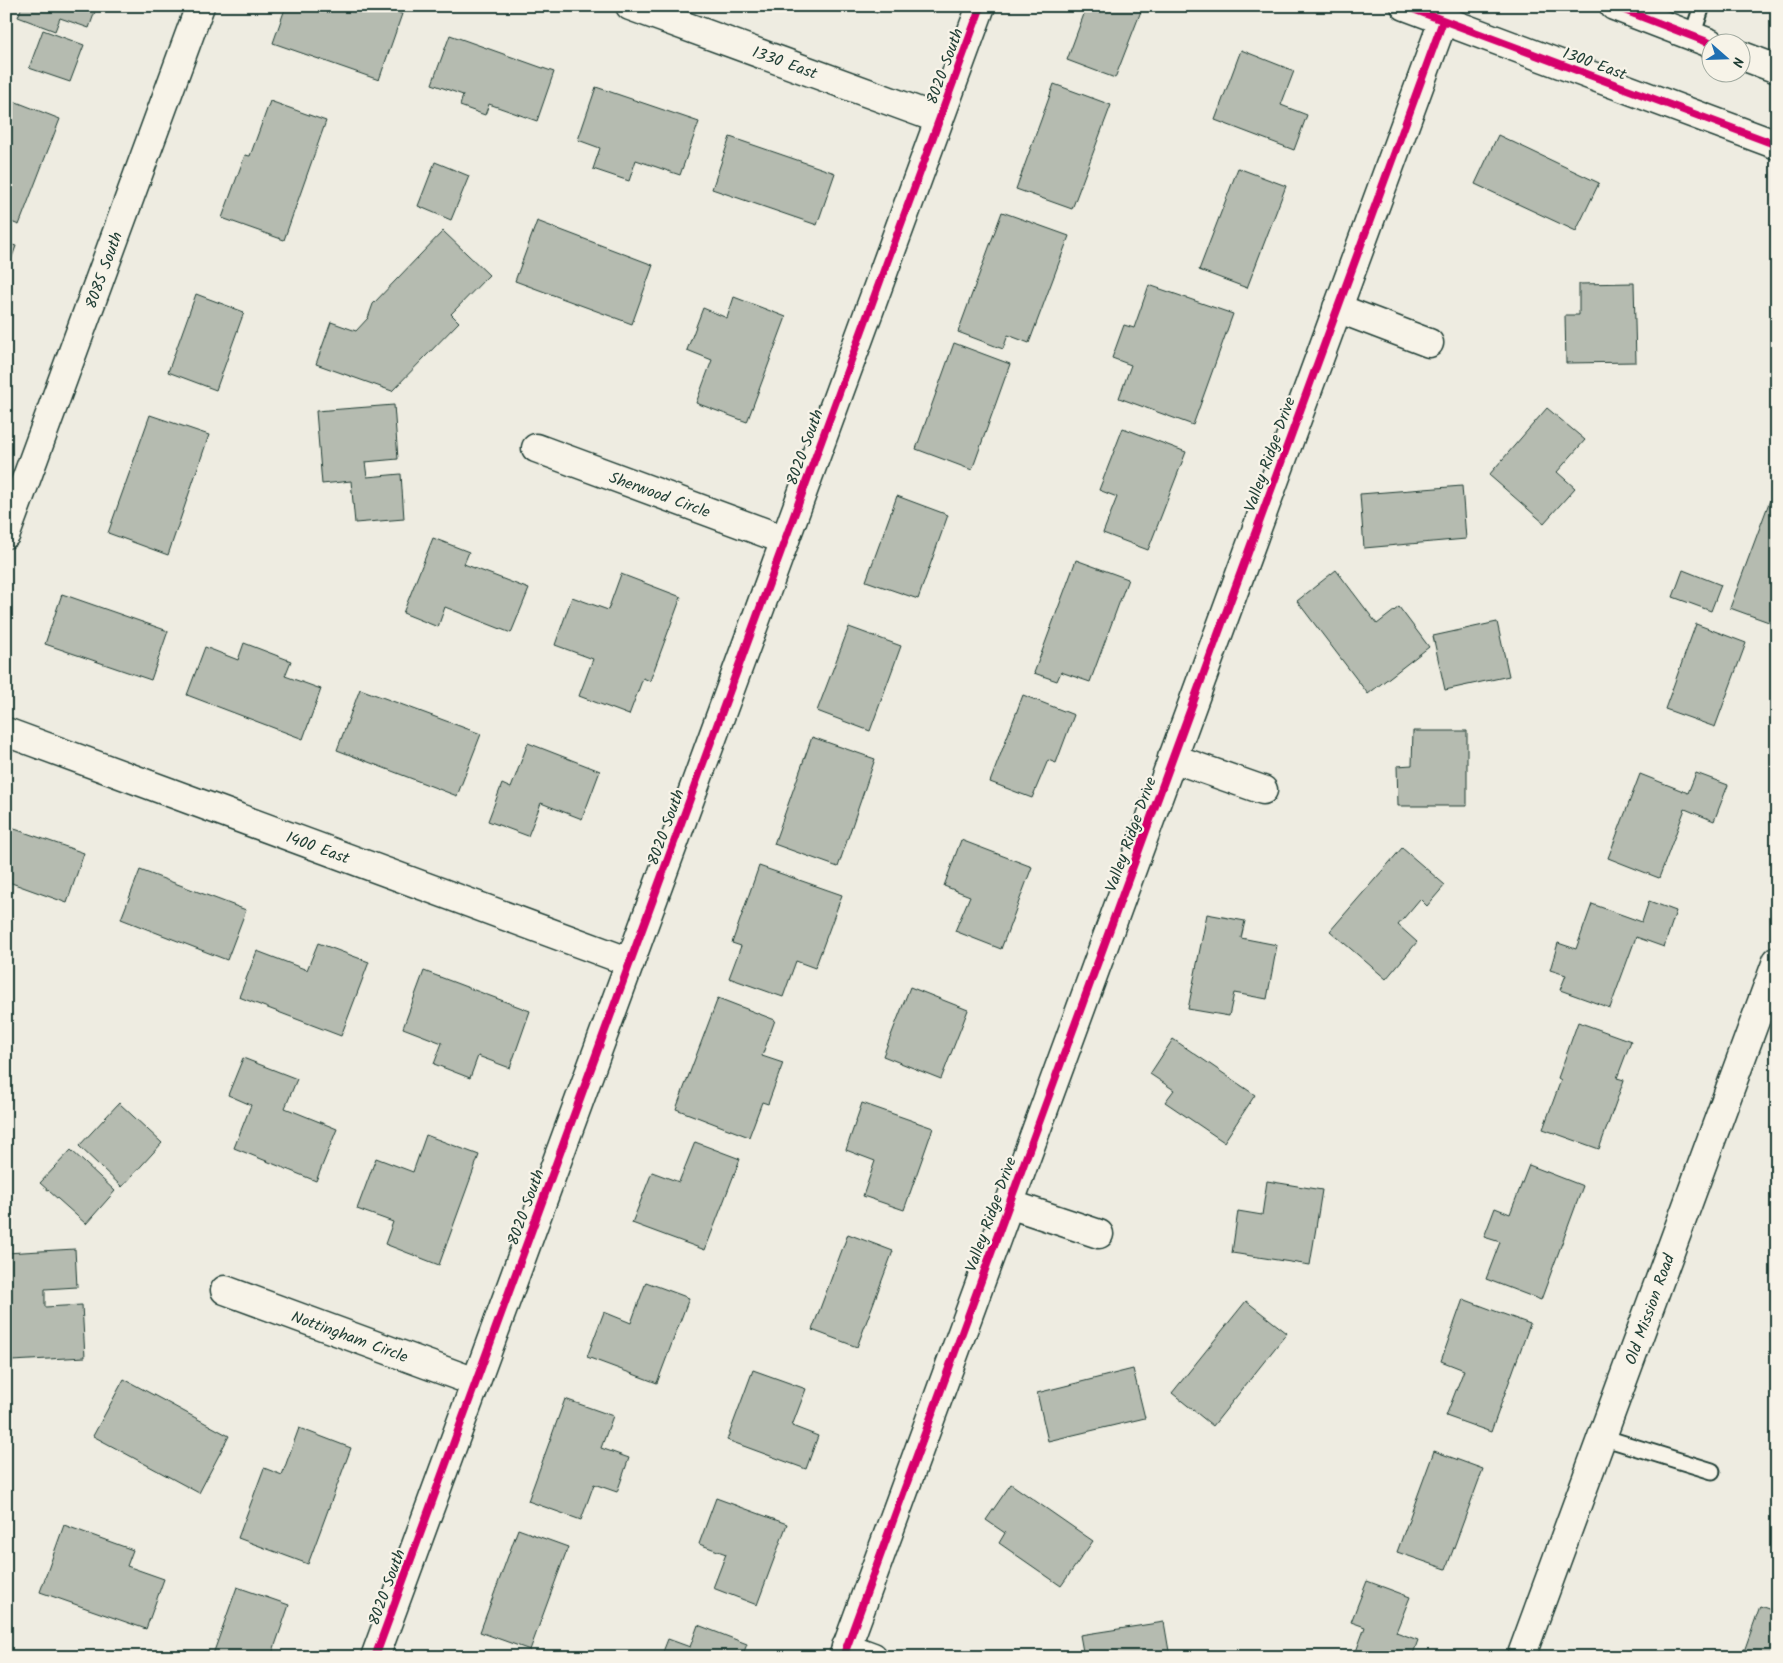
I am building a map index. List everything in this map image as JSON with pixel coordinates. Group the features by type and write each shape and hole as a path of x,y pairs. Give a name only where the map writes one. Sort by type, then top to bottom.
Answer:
{"street":[{"name":"8085 South","path":"6,534 200,6"},
{"name":"1330 East","path":"630,6 940,119"},
{"name":"8020 South","path":"375,1657 981,6"},
{"name":"1300 East","path":"1405,6 1777,145"},
{"path":"1614,6 1700,40"},
{"name":"Valley Ridge Drive","path":"874,1657 844,1652 1443,21"},
{"path":"1750,59 1777,69"},
{"path":"1338,308 1429,342"},
{"name":"Sherwood Circle","path":"536,448 785,540"},
{"name":"1400 East","path":"6,732 630,962"},
{"path":"1172,758 1263,790"},
{"name":"Old Mission Road","path":"1521,1657 1777,961"},
{"name":"Valley Ridge Drive","path":"1009,1204 1099,1234"},
{"name":"Nottingham Circle","path":"226,1290 475,1382"}],"lane":[{"path":"1701,32 1702,6"},
{"path":"1602,1437 1712,1471"}],"building":[{"path":"22,6 97,6 89,28 60,18 55,31 18,17"},
{"path":"286,6 380,6 402,14 379,80 273,43"},
{"path":"859,6 880,6 877,13"},
{"path":"1087,6 1143,6 1115,78 1067,60"},
{"path":"43,30 84,45 70,82 29,68"},
{"path":"450,35 554,72 537,121 489,104 485,115 460,106 463,95 432,84"},
{"path":"1241,50 1294,71 1281,105 1307,115 1294,150 1215,120"},
{"path":"1054,84 1111,105 1072,209 1016,189"},
{"path":"596,87 699,122 680,175 636,160 629,181 593,169 600,148 578,140"},
{"path":"6,98 60,119 19,225 6,220"},
{"path":"270,101 326,121 284,240 222,218 245,155 250,156"},
{"path":"1498,135 1599,183 1576,231 1475,184"},
{"path":"730,137 835,173 817,225 712,189"},
{"path":"435,162 469,176 451,220 418,206"},
{"path":"1238,168 1286,186 1247,288 1199,270"},
{"path":"1002,212 1069,236 1029,343 1008,335 1003,349 958,332"},
{"path":"537,221 653,265 632,324 515,281"},
{"path":"443,231 489,275 451,314 459,322 392,391 316,364 331,322 356,331 368,318 373,304"},
{"path":"6,243 16,246 6,274"},
{"path":"1634,283 1636,362 1566,363 1565,315 1579,315 1579,284"},
{"path":"1149,285 1233,314 1193,425 1119,398 1131,365 1112,358 1124,325 1134,328"},
{"path":"196,294 244,312 216,390 168,372"},
{"path":"734,297 786,317 747,422 696,403 712,360 687,350 703,308 727,318"},
{"path":"954,343 1010,364 972,470 916,449"},
{"path":"394,405 398,459 365,462 367,477 401,474 404,519 355,523 351,481 322,484 316,411"},
{"path":"1547,408 1585,440 1557,472 1575,488 1544,523 1489,475"},
{"path":"150,415 209,435 168,555 108,533"},
{"path":"1123,428 1186,452 1148,550 1103,533 1117,497 1099,490"},
{"path":"1462,486 1466,539 1364,548 1360,494"},
{"path":"897,496 948,515 918,599 866,581"},
{"path":"1770,500 1777,502 1777,625 1730,608"},
{"path":"433,538 469,552 464,564 529,589 511,633 445,607 438,627 403,613"},
{"path":"1076,560 1128,579 1090,682 1061,672 1057,681 1034,673"},
{"path":"1336,570 1377,624 1399,607 1429,647 1368,694 1297,601"},
{"path":"1683,570 1721,585 1711,611 1673,597"},
{"path":"621,574 681,597 650,681 643,678 629,715 579,696 593,659 555,645 572,597 608,610"},
{"path":"62,594 168,631 151,680 45,644"},
{"path":"1497,622 1509,676 1445,690 1433,636"},
{"path":"1696,624 1746,643 1715,727 1665,709"},
{"path":"849,627 901,646 870,731 817,711"},
{"path":"244,643 291,661 285,676 321,689 303,739 187,695 205,647 238,660"},
{"path":"360,689 481,734 457,796 337,750"},
{"path":"1023,695 1074,715 1056,763 1048,760 1032,798 990,782"},
{"path":"1413,731 1467,731 1467,806 1398,806 1397,766 1412,765"},
{"path":"812,737 875,759 838,867 774,844"},
{"path":"528,743 600,771 582,819 541,803 528,836 488,821 502,784 511,788"},
{"path":"1696,773 1728,785 1714,821 1685,809 1659,878 1608,858 1640,774 1688,793"},
{"path":"6,826 84,853 67,903 6,881"},
{"path":"961,840 1032,867 1001,949 955,931 970,896 944,886"},
{"path":"1402,848 1445,885 1427,906 1420,899 1398,925 1417,942 1386,979 1330,931"},
{"path":"759,866 842,895 815,968 796,961 783,997 729,978 741,946 732,943"},
{"path":"140,870 246,910 227,960 121,919"},
{"path":"1649,901 1676,911 1664,947 1636,937 1610,1008 1560,990 1566,975 1550,970 1558,943 1576,949 1592,904 1642,922"},
{"path":"1207,914 1245,921 1241,938 1277,945 1267,999 1234,993 1229,1016 1188,1009"},
{"path":"318,943 369,962 341,1036 239,997 257,951 307,970"},
{"path":"424,971 530,1011 510,1068 478,1056 470,1078 434,1064 442,1043 403,1028"},
{"path":"910,987 968,1010 941,1079 883,1056"},
{"path":"718,998 775,1020 762,1056 783,1063 768,1104 762,1102 749,1137 676,1109"},
{"path":"1578,1022 1631,1041 1617,1078 1624,1080 1599,1149 1543,1129 1561,1080 1558,1078"},
{"path":"1173,1039 1255,1095 1224,1142 1165,1102 1174,1090 1150,1074"},
{"path":"243,1058 297,1079 285,1108 337,1129 316,1181 234,1148 251,1105 228,1095"},
{"path":"119,1103 162,1143 122,1187 79,1146"},
{"path":"862,1103 933,1128 904,1210 863,1196 875,1161 846,1150"},
{"path":"426,1135 479,1155 439,1265 385,1244 393,1222 357,1209 376,1158 413,1172"},
{"path":"695,1142 740,1159 705,1250 632,1223 652,1172 679,1182"},
{"path":"71,1150 115,1191 86,1224 40,1183"},
{"path":"1529,1165 1583,1186 1541,1300 1486,1279 1500,1242 1484,1237 1495,1208 1510,1214"},
{"path":"1267,1181 1322,1190 1310,1265 1232,1253 1238,1211 1262,1215"},
{"path":"848,1234 893,1251 857,1347 812,1330"},
{"path":"75,1249 77,1287 45,1289 45,1307 82,1305 85,1357 12,1361 6,1253"},
{"path":"646,1282 689,1298 657,1383 587,1357 604,1312 631,1323"},
{"path":"1463,1299 1530,1324 1491,1432 1446,1416 1464,1370 1441,1361"},
{"path":"1246,1301 1287,1333 1213,1426 1172,1393"},
{"path":"1133,1369 1145,1418 1048,1441 1037,1393"},
{"path":"753,1370 806,1389 792,1426 818,1436 806,1469 727,1440"},
{"path":"124,1379 229,1436 199,1493 93,1436"},
{"path":"565,1399 613,1416 601,1448 629,1458 617,1492 594,1484 581,1520 528,1501"},
{"path":"299,1428 351,1448 308,1564 238,1538 264,1468 282,1475"},
{"path":"1434,1451 1483,1469 1446,1569 1397,1552"},
{"path":"1011,1484 1093,1541 1061,1586 999,1543 1005,1533 986,1520"},
{"path":"716,1498 787,1524 757,1605 713,1588 726,1554 699,1544"},
{"path":"64,1525 133,1550 127,1566 164,1579 146,1629 40,1592"},
{"path":"518,1529 568,1547 530,1650 480,1632"},
{"path":"1367,1581 1410,1597 1396,1632 1418,1640 1412,1657 1354,1657 1365,1627 1351,1622"},
{"path":"237,1587 289,1605 271,1657 212,1657"},
{"path":"1760,1606 1777,1612 1777,1657 1742,1657"},
{"path":"1164,1622 1170,1657 1084,1657 1080,1635"},
{"path":"698,1625 747,1644 742,1657 661,1657 668,1639 690,1647"},
{"path":"472,1651 487,1657 470,1657"}],"cycle path":[{"path":"375,1657 981,6"},
{"path":"1405,6 1777,145"},
{"path":"1614,6 1700,39"},
{"path":"843,1657 1443,21"}]}
